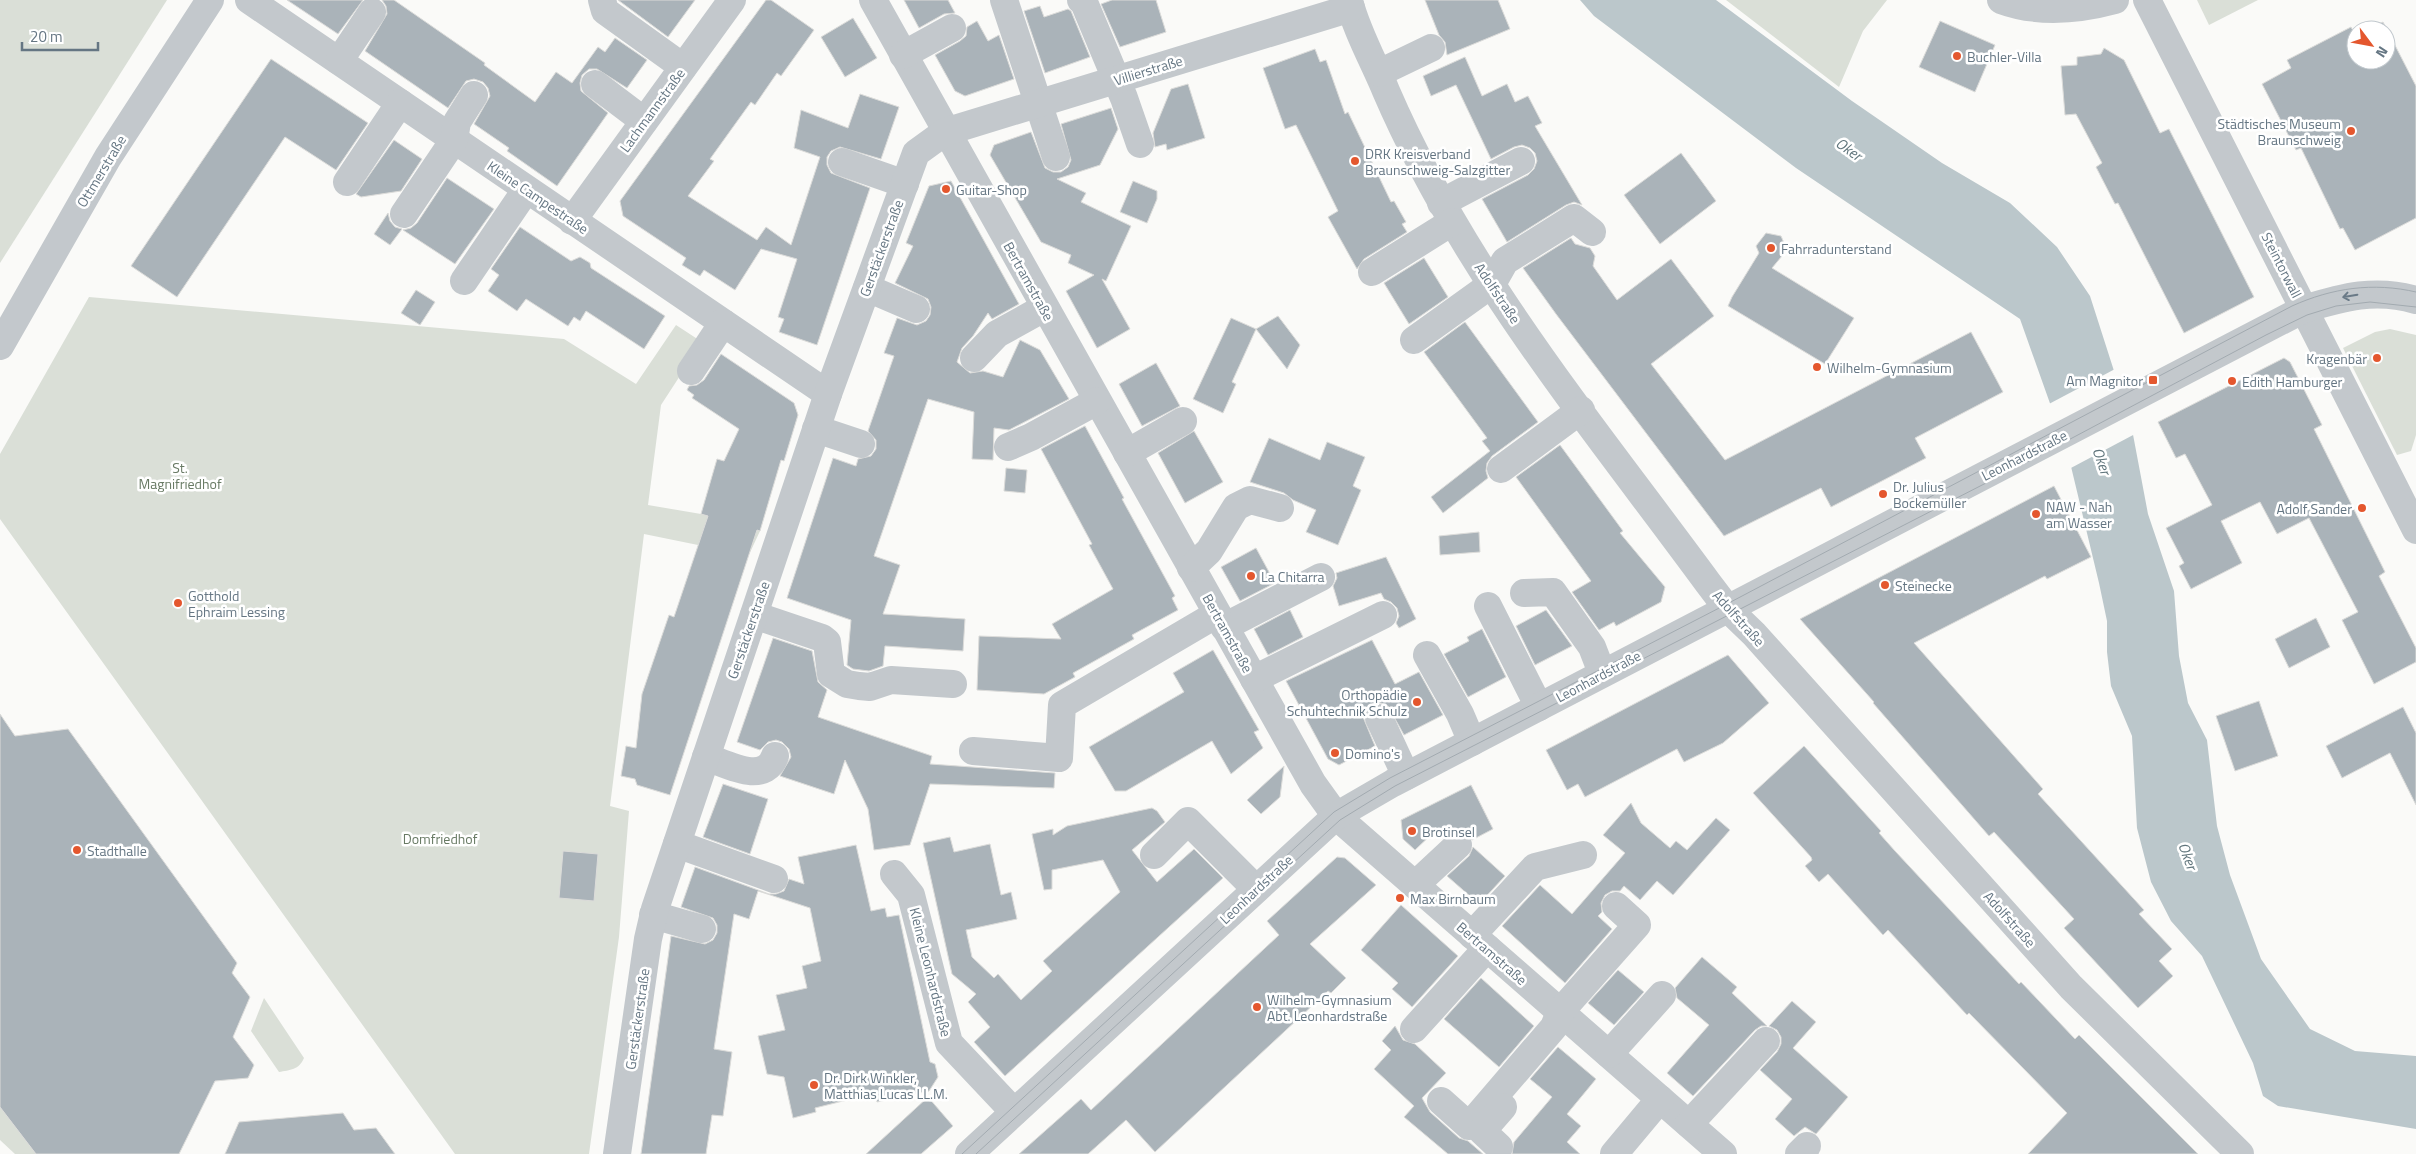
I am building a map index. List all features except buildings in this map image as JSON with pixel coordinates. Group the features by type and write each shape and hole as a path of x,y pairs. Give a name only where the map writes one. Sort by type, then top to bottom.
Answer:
{"street":[{"name":"Ottmerstraße","path":"0,346 108,158 210,0"},
{"name":"Kleine Campestraße","path":"249,0 828,394"},
{"path":"602,0 605,11 683,67"},
{"name":"Bertramstraße","path":"873,0 945,132 1313,784 1336,816 1660,1099 1688,1124 1711,1150"},
{"path":"1004,0 1040,103 1056,157"},
{"path":"1081,0 1083,0 1124,98 1140,144"},
{"path":"2001,0 2035,8 2062,9 2090,7 2115,0"},
{"name":"Steintorwall","path":"2147,0 2416,530"},
{"name":"Lachmannstraße","path":"572,221 683,67 721,4"},
{"name":"Villierstraße","path":"945,132 1115,80 1350,4"},
{"name":"Adolfstraße","path":"1350,4 1378,73 1412,148 1446,212 1492,284 1581,410 1727,608 1754,634 2071,987 2240,1154"},
{"path":"339,61 372,12"},
{"path":"903,55 952,28"},
{"path":"1378,73 1431,48"},
{"path":"595,84 644,121"},
{"path":"404,214 454,140 457,122 474,95"},
{"path":"346,182 400,104"},
{"name":"Gerstäckerstraße","path":"617,1154 653,915 828,394 916,153 945,132"},
{"path":"1372,272 1446,212 1521,161"},
{"path":"842,162 905,184"},
{"path":"458,277 521,186"},
{"path":"1414,340 1492,284 1505,261 1574,218 1592,232"},
{"path":"866,288 916,309"},
{"name":"Leonhardstraße","path":"969,1154 1336,816 1406,776 1608,670 2304,309 2351,295 2407,297"},
{"path":"974,358 997,334 1044,308"},
{"path":"691,371 723,323"},
{"path":"1008,447 1031,437 1097,401"},
{"path":"1501,469 1581,410"},
{"path":"1127,453 1183,421"},
{"path":"816,429 861,444"},
{"path":"1191,568 1208,551 1236,507 1250,500 1280,508"},
{"path":"973,751 1059,758 1062,705 1221,620 1321,577"},
{"path":"1524,593 1553,592 1608,670"},
{"path":"1488,606 1539,707"},
{"path":"754,615 822,638 827,642 831,674 847,684 870,687 892,680 953,684"},
{"path":"1254,679 1383,616"},
{"path":"1589,621 1608,670"},
{"path":"1427,654 1460,714 1472,742"},
{"path":"1379,718 1406,776"},
{"path":"703,765 752,773 765,770 775,756"},
{"path":"703,765 752,790"},
{"path":"1154,855 1188,821 1256,889"},
{"path":"676,844 774,880"},
{"path":"1415,885 1458,846"},
{"path":"1414,1029 1535,867 1583,855"},
{"name":"Kleine Leonhardstraße","path":"894,874 911,894 949,1043 1014,1112"},
{"path":"1499,1146 1482,1131 1637,925 1616,906"},
{"path":"653,915 702,929"},
{"path":"1614,1059 1667,1000"},
{"path":"1441,1101 1469,1126 1554,1027 1566,1017"},
{"path":"1688,1124 1766,1041"},
{"path":"1614,1154 1660,1099"}],"green space":[{"path":"0,0 167,0 0,263"},
{"path":"1726,0 1887,0 1863,31 1839,87"},
{"path":"2197,0 2258,0 2209,25"},
{"path":"89,297 564,339 636,384 676,325 702,342 661,405 648,505 701,514 760,531 746,561 698,545 644,534 610,806 629,811 619,937 589,1154 455,1154 0,519 0,454"},
{"path":"2390,329 2416,335 2416,435 2411,451 2397,455 2343,348 2375,332"},
{"path":"264,998 304,1058 300,1065 294,1069 279,1072 251,1031"},
{"path":"0,1107 36,1154 15,1154 0,1140"}],"water":[{"name":"Oker","path":"1580,0 1716,0 1852,101 1942,163 2010,203 2057,247 2090,296 2131,424 2148,514 2174,591 2179,656 2188,703 2207,740 2217,826 2230,875 2261,959 2310,1029 2355,1051 2416,1056 2416,1129 2278,1106 2263,1096 2253,1063 2202,956 2171,921 2151,882 2137,828 2132,736 2111,686 2107,652 2107,621 2099,583 2068,454 2020,319 1796,168 1594,16"}],"pier":[{"path":"2117,368 2135,434 2069,469 2047,405"}],"tram line":[{"path":"962,1154 1334,812 1390,778 1725,605 2292,306 2322,295 2353,288 2384,287 2416,292"},
{"path":"976,1154 1340,820 1395,786 2027,462 2307,315 2336,306 2370,302 2416,307"}],"place":[{"name":"Buchler-Villa","path":"1957,56"},
{"name":"Städtisches Museum Braunschweig","path":"2351,131"},
{"name":"DRK Kreisverband Braunschweig-Salzgitter","path":"1355,161"},
{"name":"Guitar-Shop","path":"946,189"},
{"name":"Fahrradunterstand","path":"1771,248"},
{"name":"Kragenbär","path":"2377,358"},
{"name":"Wilhelm-Gymnasium","path":"1817,367"},
{"name":"Am Magnitor","path":"2153,380"},
{"name":"Edith Hamburger","path":"2232,381"},
{"name":"Dr. Julius Bockemüller","path":"1883,494"},
{"name":"Adolf Sander","path":"2362,508"},
{"name":"NAW - Nah am Wasser","path":"2036,514"},
{"name":"La Chitarra","path":"1251,576"},
{"name":"Steinecke","path":"1885,585"},
{"name":"Gotthold Ephraim Lessing","path":"178,603"},
{"name":"Orthopädie Schuhtechnik Schulz","path":"1417,702"},
{"name":"Domino's","path":"1335,753"},
{"name":"Brotinsel","path":"1412,831"},
{"name":"Stadthalle","path":"77,850"},
{"name":"Max Birnbaum","path":"1400,898"},
{"name":"Wilhelm-Gymnasium Abt. Leonhardstraße","path":"1257,1007"},
{"name":"Dr. Dirk Winkler, Matthias Lucas LL.M.","path":"814,1085"}],"park label":[{"name":"St. Magnifriedhof","path":"180,476"},
{"name":"Domfriedhof","path":"440,838"}]}
